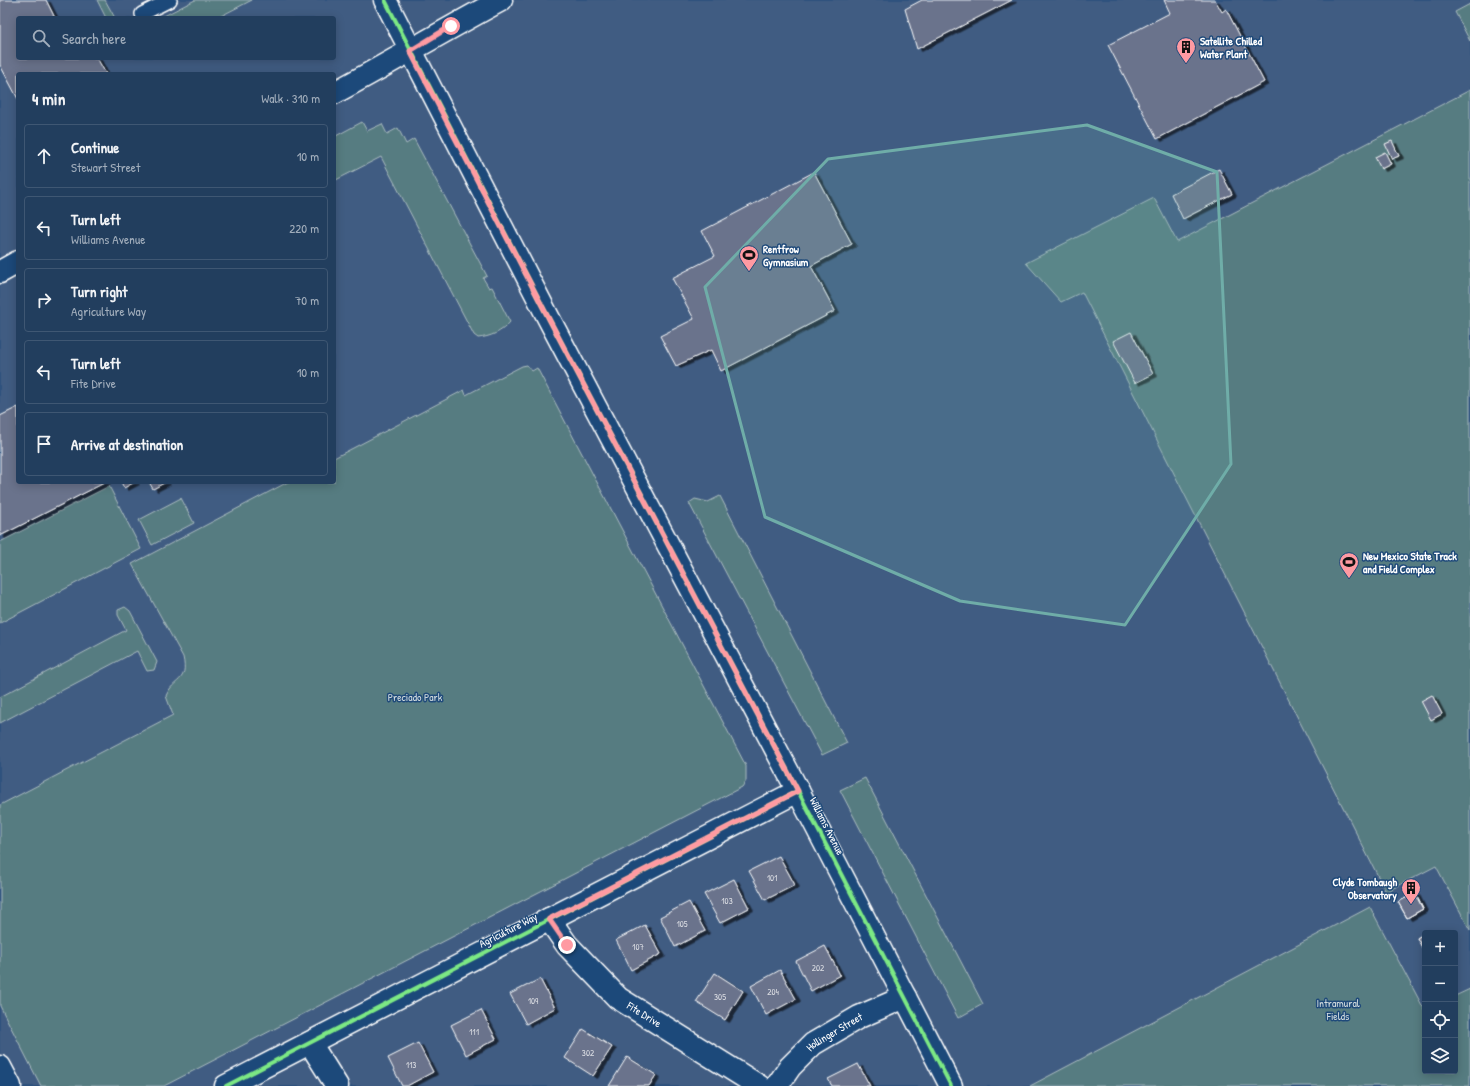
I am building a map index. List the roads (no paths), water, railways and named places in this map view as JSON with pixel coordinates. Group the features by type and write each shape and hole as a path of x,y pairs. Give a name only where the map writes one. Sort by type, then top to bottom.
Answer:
{"street":[{"name":"Williams Avenue","path":"385,0 549,319 952,1086"},
{"path":"336,92 441,32 501,0"},
{"path":"0,272 16,263"},
{"name":"Agriculture Way","path":"226,1086 798,791"},
{"name":"Fite Drive","path":"549,919 567,945 618,998 759,1086"},
{"name":"Hollinger Street","path":"777,1086 790,1067 813,1044 859,1017 905,997"},
{"path":"310,1043 337,1086"},
{"path":"0,1067 10,1086"}],"lane":[{"path":"142,14 170,0"}],"place":[{"name":"Satellite Chilled Water Plant","path":"1186,64"},
{"name":"Rentfrow Gymnasium","path":"749,272"},
{"name":"New Mexico State Track and Field Complex","path":"1349,579"},
{"name":"Clyde Tombaugh Observatory","path":"1411,905"}],"park label":[{"name":"Preciado Park","path":"415,697"},
{"name":"Intramural Fields","path":"1338,1009"}]}
